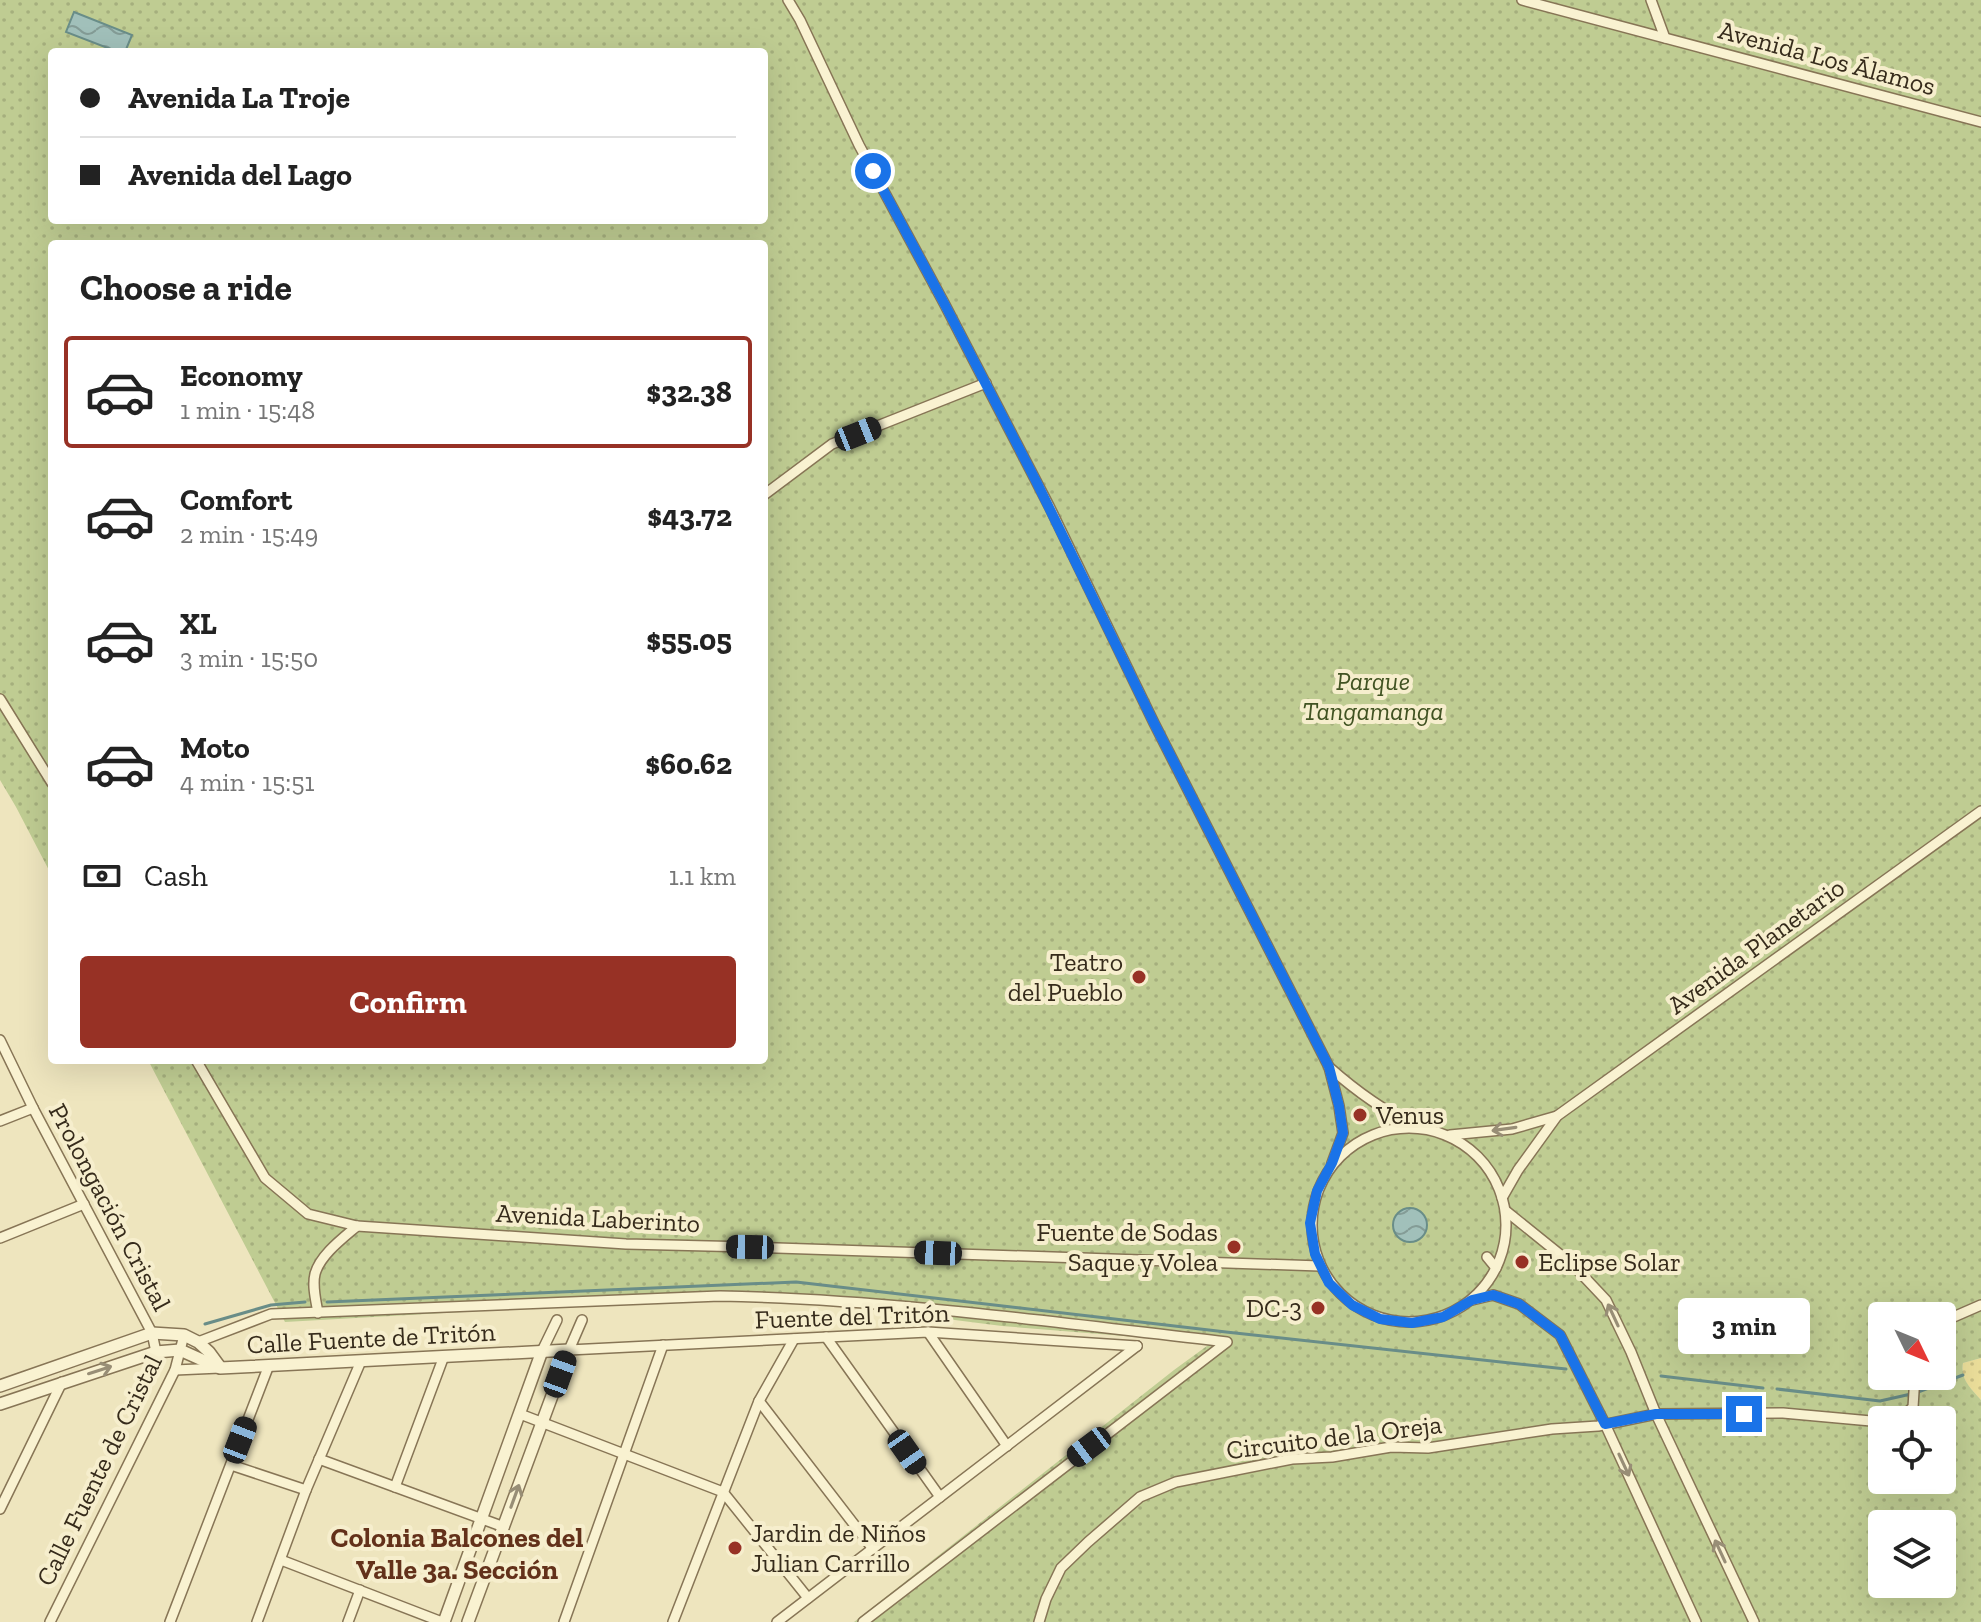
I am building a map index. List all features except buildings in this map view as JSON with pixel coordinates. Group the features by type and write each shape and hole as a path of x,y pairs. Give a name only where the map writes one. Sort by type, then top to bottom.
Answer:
{"street":[{"path":"788,0 859,145 1042,492 1154,723 1329,1067 1343,1133 1317,1191 1310,1223 1315,1254 1329,1283 1352,1305 1380,1319 1412,1323 1443,1317 1472,1300 1493,1295 1519,1304 1560,1335 1605,1424 1696,1622"},
{"name":"Avenida Los Álamos","path":"1522,0 1981,122"},
{"path":"1651,0 1665,38"},
{"path":"768,492 832,444 986,383"},
{"path":"0,699 48,777"},
{"name":"Avenida Planetario","path":"1502,1198 1557,1116 1981,811"},
{"name":"Prolongación Cristal","path":"0,1040 152,1333 156,1352"},
{"name":"Avenida Laberinto","path":"198,1064 265,1178 308,1214 357,1226 626,1244 1320,1266"},
{"path":"1329,1067 1357,1092 1389,1113 1418,1127 1449,1135 1477,1154 1497,1180 1506,1211 1505,1244 1493,1275 1472,1300"},
{"path":"0,1121 33,1108"},
{"name":"Avenida Planetario","path":"1449,1135 1512,1129 1557,1116"},
{"path":"1332,1163 1356,1142 1386,1129 1418,1127"},
{"path":"0,1238 84,1204"},
{"path":"1506,1211 1573,1265 1606,1300 1754,1622"},
{"path":"318,1313 314,1277 318,1266 337,1243 357,1226"},
{"path":"1487,1257 1496,1268"},
{"path":"198,1342 271,1314 720,1296 858,1302 1227,1342 863,1622"},
{"path":"1956,1316 1981,1305"},
{"path":"281,1560 443,1622 542,1351 557,1320"},
{"path":"468,1622 582,1320"},
{"path":"777,1622 1007,1446 928,1332"},
{"name":"Fuente del Tritón","path":"569,1350 928,1332 1137,1346 1007,1446"},
{"path":"0,1386 152,1333 184,1335 198,1342 220,1368"},
{"name":"Calle Fuente de Cristal","path":"50,1622 175,1370 184,1335"},
{"path":"826,1337 940,1497"},
{"path":"673,1622 759,1401 794,1339"},
{"path":"564,1622 663,1345"},
{"path":"0,1404 156,1352 180,1350 220,1368"},
{"name":"Calle Fuente de Tritón","path":"175,1370 569,1350"},
{"path":"395,1487 444,1356"},
{"path":"257,1622 306,1490 361,1361"},
{"path":"170,1622 269,1365"},
{"path":"0,1509 62,1382"},
{"path":"759,1401 873,1549"},
{"name":"Circuito de la Oreja","path":"1039,1622 1061,1568 1140,1497 1176,1482 1292,1459 1332,1457 1391,1447 1428,1448 1656,1414 1783,1413 1868,1421"},
{"path":"520,1414 723,1492 808,1598"},
{"path":"319,1459 504,1527"},
{"path":"231,1465 306,1490"},
{"path":"348,1622 360,1590"}],"sand":[{"path":"1981,1358 1981,1400 1967,1383 1963,1363"}],"green space":[{"name":"Parque Tangamanga","path":"0,0 1981,0 1981,1358 1963,1363 1963,1374 1981,1400 1981,1622 854,1622 1211,1343 1002,1326 821,1303 782,1301 641,1302 285,1322 150,1064 768,1064 768,240 48,240 48,868 0,780"}],"water":[{"path":"74,12 132,35 127,48 108,48 66,32"},
{"path":"1410,1208 1422,1213 1427,1225 1422,1237 1410,1242 1398,1237 1393,1225 1398,1213"}],"waterway":[{"path":"327,1302 796,1282 1566,1369"},
{"path":"205,1324 271,1305 305,1302"},
{"path":"1918,1392 1963,1375"},
{"path":"1661,1376 1763,1388"},
{"path":"1777,1389 1880,1401 1911,1394"}],"place":[{"name":"Teatro del Pueblo","path":"1139,977"},
{"name":"Venus","path":"1360,1115"},
{"name":"Fuente de Sodas Saque y Volea","path":"1234,1247"},
{"name":"Eclipse Solar","path":"1522,1262"},
{"name":"DC-3","path":"1318,1308"},
{"name":"Jardin de Niños Julian Carrillo","path":"735,1548"}],"district":[{"name":"Colonia Balcones del Valle 3a. Sección","path":"457,1553"}],"route":[{"path":"873,171 1036,481 1154,723 1329,1067 1343,1133 1317,1191 1310,1223 1315,1254 1329,1283 1352,1305 1380,1319 1412,1323 1443,1317 1472,1300 1493,1295 1519,1304 1560,1335 1605,1424 1656,1414 1744,1414"}]}
